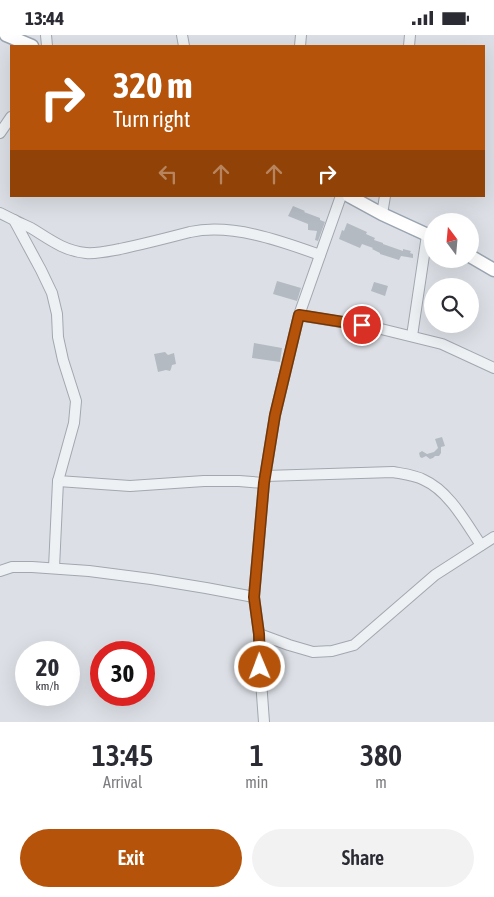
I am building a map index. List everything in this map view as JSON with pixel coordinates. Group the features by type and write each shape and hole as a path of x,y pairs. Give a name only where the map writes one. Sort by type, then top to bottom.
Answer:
{"main road":[{"path":"6,35 25,41"},
{"path":"351,197 424,233"},
{"path":"479,262 494,270"}],"street":[{"path":"0,133 10,118"},
{"path":"264,722 259,634 254,597 264,480 275,415 299,315 341,197"},
{"path":"382,214 385,197"},
{"path":"0,213 29,227 56,244 70,250 87,253 148,243 192,232 214,230 268,237 320,255"},
{"path":"14,220 52,293 58,314 58,337 63,360 76,401 74,423 58,481 54,567"},
{"path":"412,336 424,268"},
{"path":"299,315 377,327 442,344 494,368"},
{"path":"58,481 130,486 393,472 425,480 441,490 481,545"},
{"path":"259,634 313,651 332,651 354,645 436,575 494,537"},
{"path":"0,571 12,567 54,567 151,579 254,597"}],"building":[{"path":"293,206 325,222 318,241 315,240 317,231 308,230 308,224 288,216"},
{"path":"347,223 367,232 366,234 375,238 374,240 383,244 403,251 403,249 411,251 410,253 413,254 413,258 401,256 399,260 380,254 373,248 362,244 360,248 339,239"},
{"path":"277,281 301,288 297,301 273,294"},
{"path":"374,282 388,286 385,296 371,291"},
{"path":"254,343 282,348 280,362 252,358"},
{"path":"165,352 168,355 174,353 176,364 172,365 170,371 158,372 154,354"},
{"path":"442,437 445,446 441,447 439,456 430,459 426,456 420,457 419,453 422,451 427,454 434,452 438,448 435,439"}],"route":[{"path":"260,667 259,634 254,597 264,483 275,415 299,315 362,325"}]}
